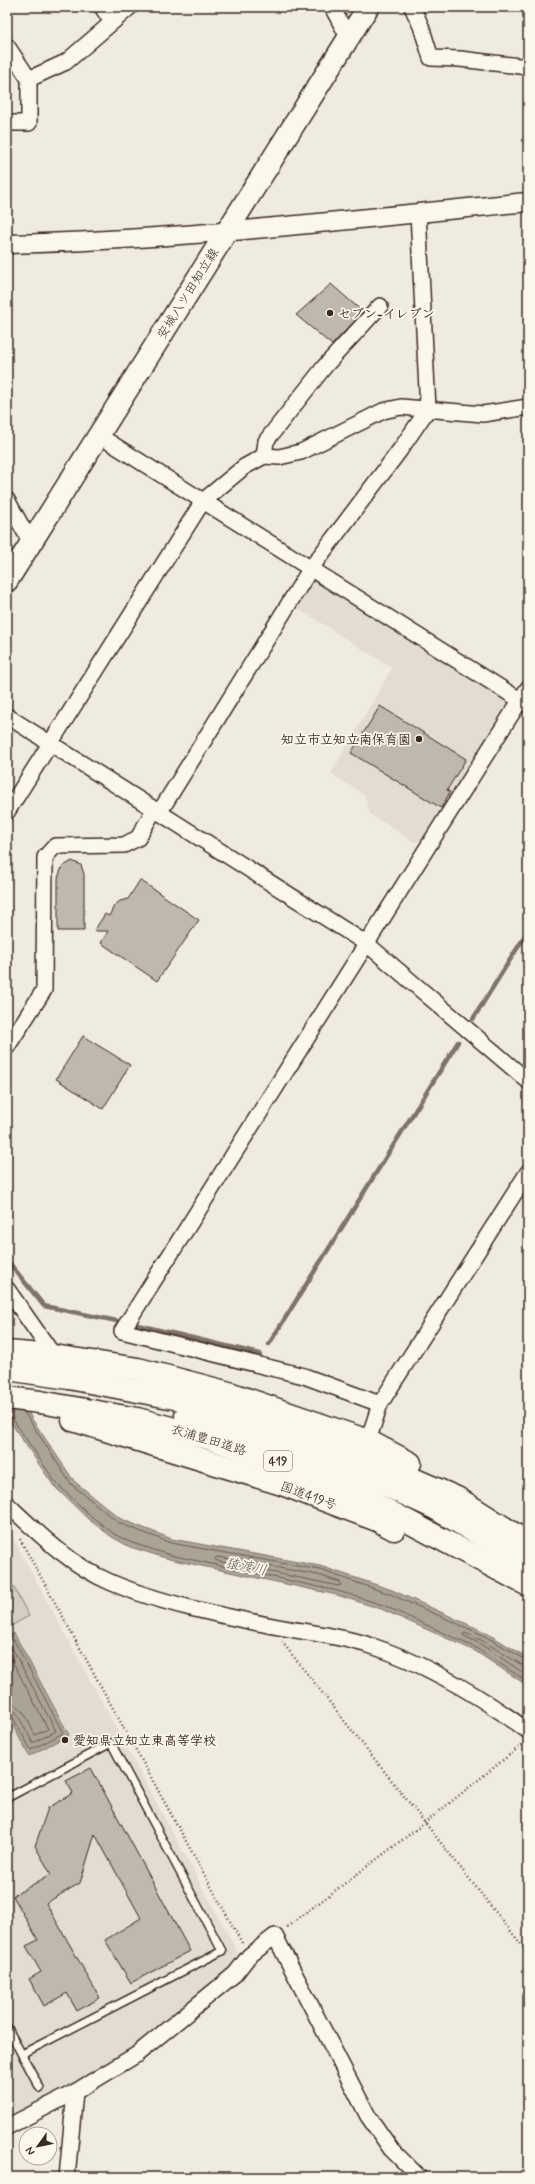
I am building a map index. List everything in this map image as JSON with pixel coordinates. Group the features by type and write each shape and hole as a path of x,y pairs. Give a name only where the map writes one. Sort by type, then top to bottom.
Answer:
{"highway":[{"path":"7,1352 43,1355 138,1369 229,1393 368,1441 528,1525"},
{"path":"7,1369 69,1378 206,1404 316,1437 457,1498 528,1543"},
{"name":"衣浦豊田道路","path":"7,1384 105,1397 179,1414 292,1446 435,1508 528,1564"},
{"name":"衣浦豊田道路","path":"7,1398 137,1418 208,1438 269,1458 341,1486 528,1585"},
{"name":"国道419号","path":"7,1411 62,1416 282,1484 377,1520 461,1563 528,1600"}],"main road":[{"name":"安城八ツ田知立線","path":"7,581 225,231 368,7"}],"street":[{"path":"102,7 112,22"},
{"path":"29,79 66,62 130,7"},
{"path":"332,7 348,37"},
{"path":"412,7 422,26 431,58 460,59 528,67"},
{"path":"7,46 29,79 29,123 7,124"},
{"path":"7,244 81,242 225,231 528,202"},
{"path":"7,1047 44,990 45,857 55,846 124,845 138,838 156,812 310,568 400,450 428,409 418,212"},
{"path":"264,456 266,441 325,366 380,306"},
{"path":"7,812 203,502 244,467 264,456 279,457 301,452 383,411 401,407 482,414 528,407"},
{"path":"98,435 310,568 526,698 367,944 122,1331 304,1376 380,1404"},
{"path":"7,500 31,543"},
{"path":"7,716 156,812 367,944 528,1081"},
{"path":"368,1441 380,1404 528,1172"},
{"path":"7,1288 43,1355"},
{"path":"7,1504 52,1545 109,1582 147,1595 268,1625 307,1631 372,1646 430,1670 488,1703 528,1731"},
{"path":"7,2127 75,2092 136,2055 234,1974 249,1956 275,1936 368,2116 391,2149 419,2177"},
{"path":"68,2177 75,2092"}],"lane":[{"path":"7,1798 111,1743 222,1951 22,2054"},
{"path":"7,2027 40,2088"}],"path":[{"path":"18,1535 249,1956"},
{"path":"268,1625 426,1822 528,1953"},
{"path":"275,1936 426,1822 528,1740"}],"shaded area":[{"name":"知立市立知立南保育園","path":"316,582 506,698 507,704 424,841 414,842 370,814 364,795 331,773 392,668 296,607 308,583"},
{"name":"愛知県立知立東高等学校","path":"7,1527 238,1953 227,1971 132,2050 75,2085 7,2119"},
{"path":"7,1575 29,1616 7,1628"}],"water":[{"name":"猿渡川","path":"7,1375 32,1419 74,1481 121,1519 172,1539 320,1566 392,1590 485,1632 528,1658 528,1686 475,1651 381,1609 337,1595 169,1559 130,1547 112,1537 88,1519 53,1485 7,1417"},
{"path":"14,1633 69,1735 29,1756 7,1714 7,1637"}],"building":[{"name":"セブン-イレブン","path":"331,284 363,312 332,345 296,315"},
{"path":"380,706 466,759 447,790 450,792 441,808 351,753"},
{"path":"72,861 81,865 84,874 84,931 58,931 58,878 62,867"},
{"path":"140,880 199,920 157,981 101,943 108,931 94,931 105,914 109,916 114,906 120,901 128,899"},
{"path":"83,1036 130,1065 103,1109 56,1079"},
{"path":"91,1768 190,1951 131,1983 105,1940 141,1918 95,1834 80,1883 46,1903 100,1998 77,2011 67,1993 44,2006 29,1979 41,1972 26,1946 38,1940 13,1896 51,1874 35,1846 48,1808 73,1793 66,1781"}],"waterway":[{"path":"473,1019 528,931"},
{"path":"269,1344 458,1042"},
{"path":"7,1260 44,1306 117,1321"},
{"path":"138,1325 260,1354"}],"place":[{"name":"セブン-イレブン","path":"330,313"},
{"name":"知立市立知立南保育園","path":"419,739"},
{"name":"愛知県立知立東高等学校","path":"65,1740"}]}
